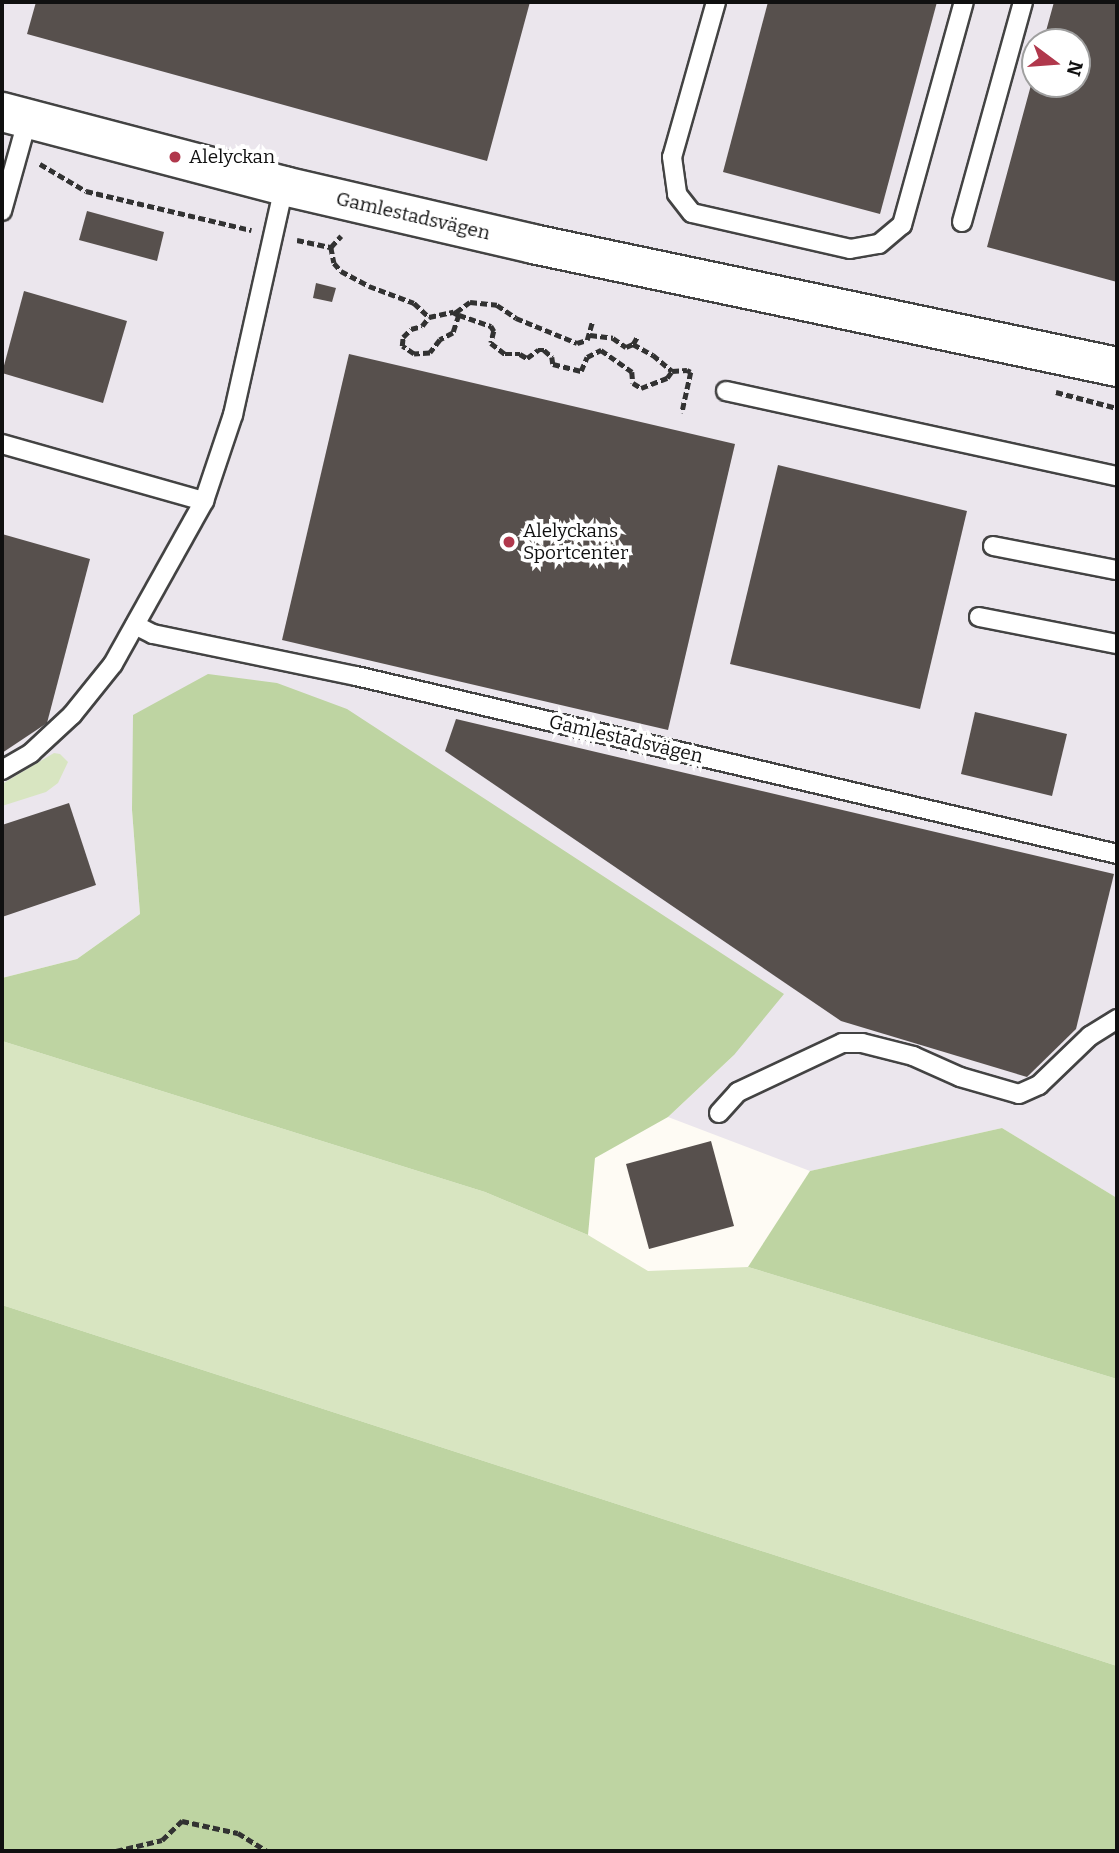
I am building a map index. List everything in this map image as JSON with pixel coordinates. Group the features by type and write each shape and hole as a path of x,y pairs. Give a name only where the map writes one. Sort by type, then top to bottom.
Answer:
{"street":[{"name":"Gamlestadsvägen","path":"15,115 284,186 788,299 1117,367"}],"lane":[{"path":"716,2 672,157 677,194 692,213 850,249 879,244 902,226 964,2"},
{"path":"962,222 1023,2"},
{"path":"2,211 15,115"},
{"path":"2,770 32,753 72,715 113,664 204,501 242,379 284,186"},
{"path":"726,391 1117,476"},
{"path":"2,444 204,501"},
{"path":"993,545 1117,570"},
{"path":"979,617 1117,644"},
{"name":"Gamlestadsvägen","path":"135,625 153,634 369,679 1117,853"},
{"path":"719,1114 738,1092 842,1043 862,1043 913,1056 960,1077 1019,1094 1039,1085 1090,1036 1117,1019"}],"path":[{"path":"331,247 334,263 341,271 369,286 414,303 429,317"},
{"path":"592,323 590,335 583,343 572,342 516,318 491,303 470,302 458,314 453,333 440,340 430,353 409,352 402,346 403,337 429,317 458,314 491,326 494,331 491,343 505,354 520,354 527,358 538,350 544,350 552,357 553,365 581,371 587,356 601,349 632,372 633,383 641,388 667,378 672,371"},
{"path":"590,335 613,338 626,347 633,344 636,337"},
{"path":"633,344 653,355 672,371 687,370 692,376 682,413"},
{"path":"1047,390 1117,408"},
{"path":"116,1851 162,1840 182,1821 238,1833 267,1851"}],"shaded area":[{"path":"2,2 1117,2 1117,1198 1002,1128 810,1171 668,1117 734,1055 132,810 140,914 77,959 2,978"}],"green space":[{"path":"208,674 277,683 347,709 784,994 734,1055 668,1117 595,1158 588,1235 485,1192 2,1041 2,978 77,959 140,914 132,810 133,715"},
{"path":"54,753 60,754 68,762 58,783 46,792 2,806 2,784"},
{"path":"2,1041 485,1192 588,1235 648,1271 748,1267 1117,1379 1117,1666 2,1305"},
{"path":"1002,1128 1117,1198 1117,1379 748,1267 810,1171"},
{"path":"2,1305 1117,1666 1117,1851 2,1851"}],"building":[{"path":"36,2 530,2 487,161 27,34"},
{"path":"768,2 937,2 880,214 723,172"},
{"path":"1054,2 1117,2 1117,282 987,247 1027,98 1091,98 1091,28 1047,28"},
{"path":"87,211 164,232 157,261 79,240"},
{"path":"316,283 336,288 332,302 313,298"},
{"path":"24,291 127,321 103,403 2,373"},
{"name":"Alelyckans Sportcenter","path":"349,354 735,444 668,730 282,640"},
{"path":"778,465 967,511 920,709 730,664"},
{"path":"2,534 90,559 47,723 2,753"},
{"path":"975,712 1067,734 1052,796 961,774"},
{"path":"456,719 1114,874 1076,1029 1027,1077 841,1021 445,751"},
{"path":"69,803 96,885 2,917 2,825"},
{"path":"711,1141 734,1226 649,1249 626,1164"}],"place":[{"name":"Alelyckan","path":"175,157"},
{"name":"Alelyckans Sportcenter","path":"509,542"}]}
